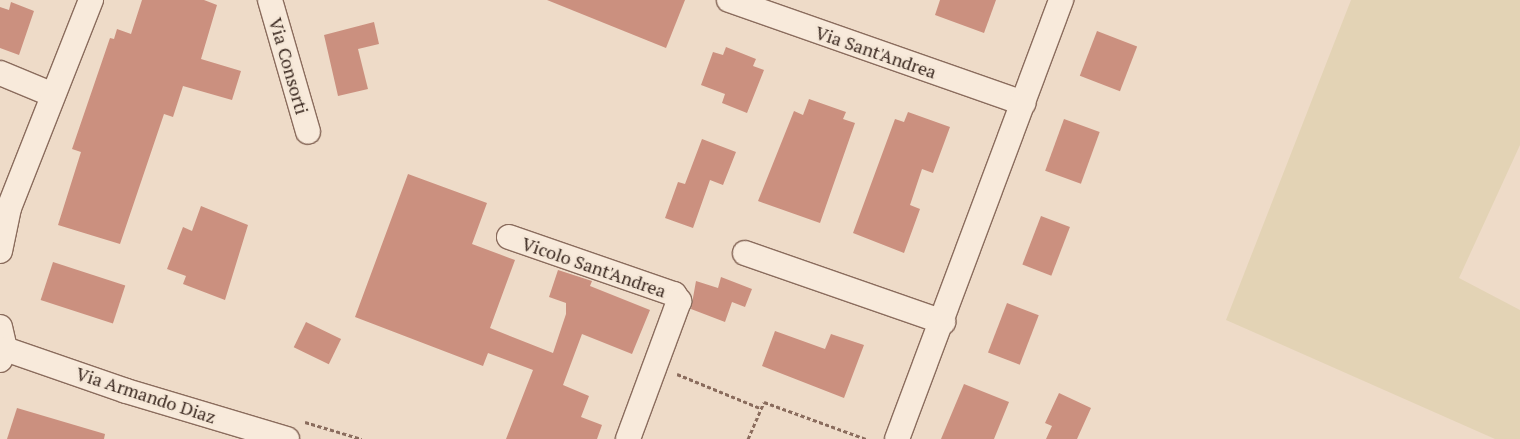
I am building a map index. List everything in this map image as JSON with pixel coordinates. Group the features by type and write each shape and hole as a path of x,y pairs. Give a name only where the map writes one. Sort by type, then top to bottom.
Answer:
{"street":[{"path":"0,251 8,208 51,94 91,0"},
{"name":"Via Consorti","path":"270,0 308,132"},
{"name":"Via Sant'Andrea","path":"729,0 1023,103"},
{"path":"897,439 943,322 1061,0"},
{"path":"0,73 51,94"},
{"name":"Vicolo Sant'Andrea","path":"509,237 674,294 679,308 628,439"},
{"path":"745,253 943,322"},
{"name":"Via Armando Diaz","path":"2,346 126,391 281,438"}],"path":[{"path":"656,365 760,408"},
{"path":"748,439 760,408 768,402 866,439"}],"shaded area":[{"path":"1351,0 1520,0 1520,145 1459,278 1520,310 1520,439 1495,439 1226,320"}],"building":[{"path":"142,0 204,0 217,5 201,59 241,71 232,100 183,86 173,117 164,114 120,244 58,225 81,152 72,149 110,38 114,39 117,29 131,34"},
{"path":"547,0 685,0 666,48"},
{"path":"940,0 996,0 984,33 935,15"},
{"path":"11,2 34,11 19,55 0,48 0,7 9,10"},
{"path":"374,22 379,44 358,49 368,89 338,96 324,35"},
{"path":"1097,31 1137,46 1120,91 1080,76"},
{"path":"726,47 756,59 753,66 764,70 747,113 722,103 725,94 701,85 713,52 723,55"},
{"path":"809,99 846,112 843,119 855,123 820,223 758,201 794,111 803,115"},
{"path":"908,112 950,127 933,173 922,169 910,205 920,209 904,253 853,233 895,119 904,122"},
{"path":"1064,119 1100,132 1081,184 1045,171"},
{"path":"702,139 736,152 723,185 710,180 693,228 665,218 678,182 685,184"},
{"path":"408,174 487,203 472,244 515,260 490,328 553,353 566,314 566,303 549,297 558,270 592,281 590,286 650,310 632,354 582,334 563,385 589,396 581,417 602,425 597,439 506,439 533,370 488,353 483,366 355,317"},
{"path":"201,206 248,225 225,300 183,284 186,276 167,269 183,227 192,231"},
{"path":"1041,216 1070,227 1051,276 1022,265"},
{"path":"53,262 125,285 113,324 41,300"},
{"path":"721,277 752,289 745,307 732,302 725,322 691,309 696,281 718,288"},
{"path":"1007,303 1039,315 1020,365 988,352"},
{"path":"306,322 341,339 329,364 294,347"},
{"path":"775,331 825,349 831,334 864,345 844,398 762,366"},
{"path":"964,384 1009,402 994,439 941,439"},
{"path":"1059,393 1091,408 1077,439 1046,439 1052,426 1045,423"},
{"path":"17,408 105,434 104,439 7,439"}]}
